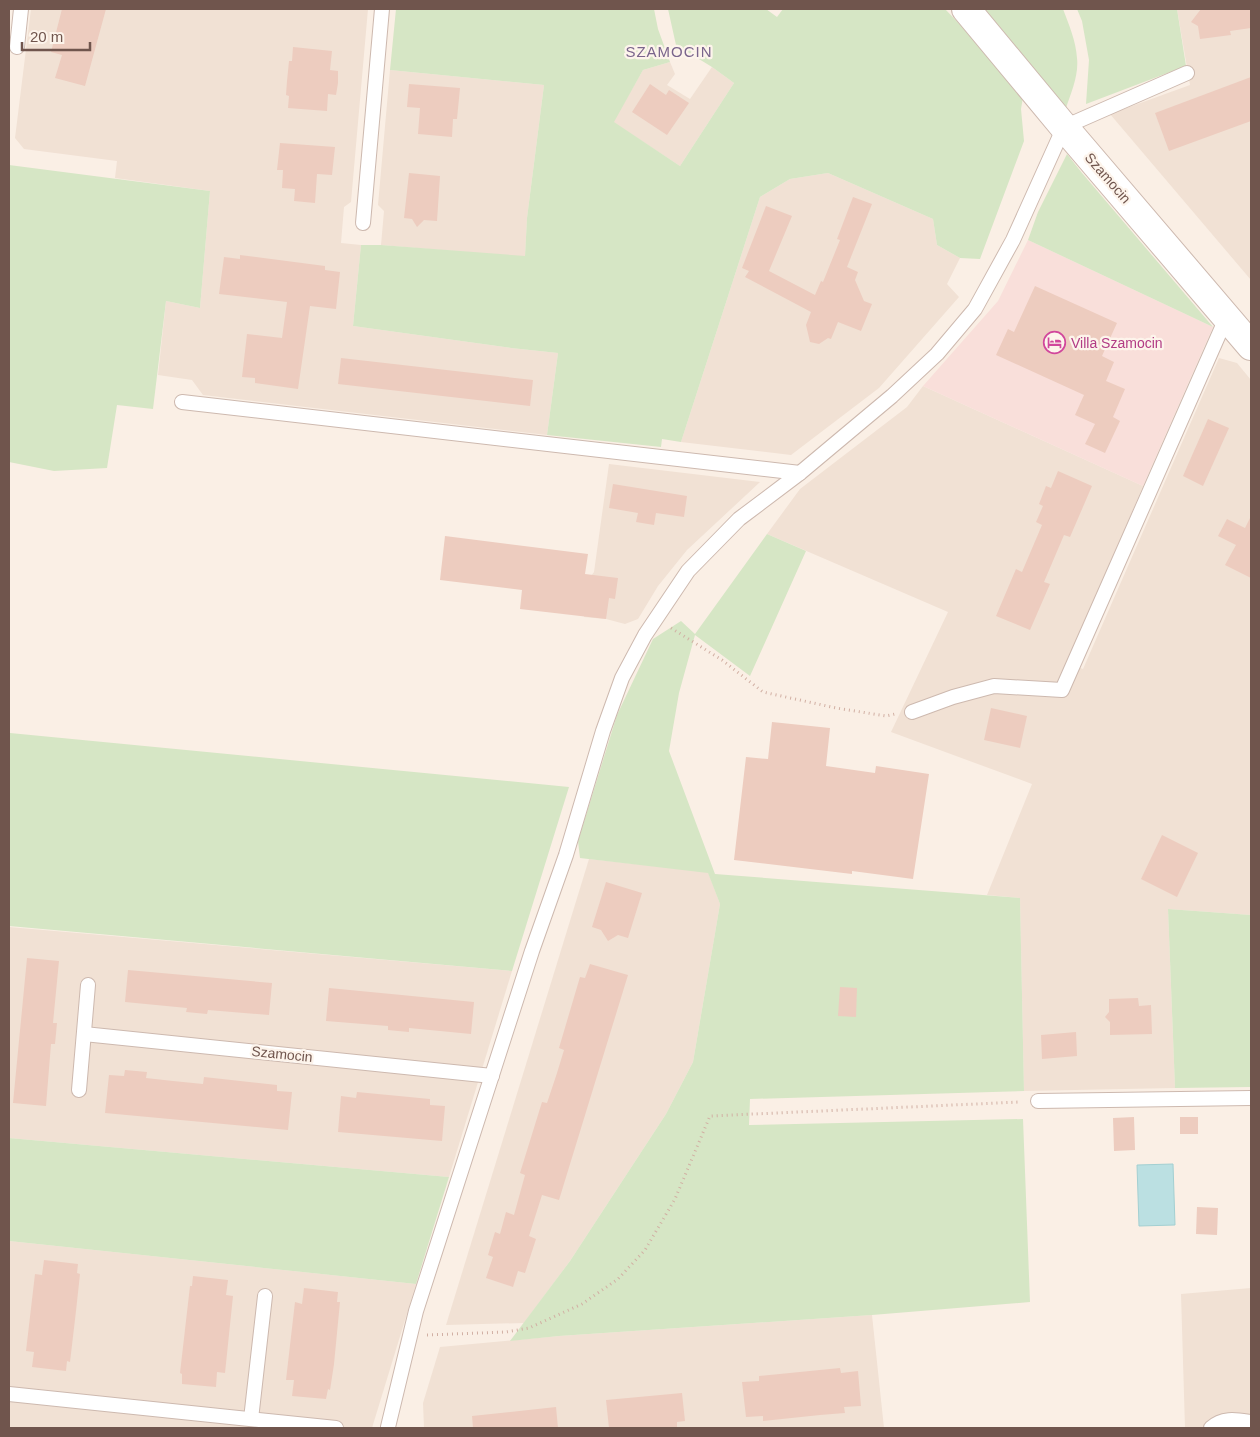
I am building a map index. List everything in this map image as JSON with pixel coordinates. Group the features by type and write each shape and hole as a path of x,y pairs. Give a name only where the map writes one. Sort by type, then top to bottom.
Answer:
{"street":[{"name":"Szamocin","path":"966,9 1251,346"}],"lane":[{"path":"17,47 20,9"},
{"path":"364,223 382,9"},
{"path":"388,1427 409,1336 486,1075 566,854 603,731 622,678 655,620 688,571 739,519 800,473 892,396 937,354 975,309 1013,240 1064,127 1188,73"},
{"path":"912,712 953,697 994,686 1062,690 1227,316"},
{"path":"182,402 800,473"},
{"path":"79,1090 88,985"},
{"name":"Szamocin","path":"84,1034 486,1075"},
{"path":"1038,1102 1251,1098"},
{"path":"251,1419 265,1296"},
{"path":"9,1394 336,1428"},
{"path":"1211,1428 1229,1419 1251,1422"}],"path":[{"path":"655,620 722,660 763,692 836,708 886,716 912,712"},
{"path":"409,1336 506,1332 529,1328 582,1304 618,1280 645,1250 675,1199 710,1116 1038,1102"}],"shaded area":[{"path":"31,9 368,9 351,202 344,207 341,243 361,245 353,326 558,353 547,435 203,395 192,380 158,375 166,301 200,308 210,191 115,178 117,161 24,149 15,138"},
{"path":"1177,9 1251,9 1251,280 1110,114 1190,85"},
{"path":"670,62 675,74 667,85 690,99 712,67 734,83 680,166 613,122 643,70"},
{"path":"390,70 544,85 527,218 525,257 381,245 384,211 378,205"},
{"path":"828,173 933,219 937,245 960,258 947,284 959,297 879,388 791,455 681,442 760,197 790,179"},
{"path":"1028,240 1213,327 1143,486 923,386 998,301"},
{"path":"1219,358 1237,363 1251,380 1251,915 1168,909 1175,1088 1024,1091 1020,898 987,895 1032,784 891,732 948,612 767,534 800,489 907,407 923,386 1143,486 1068,663 1083,669"},
{"path":"609,464 760,482 687,550 658,586 638,619 625,624 606,619 584,617 589,579 594,572"},
{"path":"589,859 708,872 720,904 693,1062 666,1114 570,1261 524,1323 446,1325"},
{"path":"9,927 512,971 449,1177 9,1138"},
{"path":"9,1241 416,1284 372,1428 9,1428"},
{"path":"1251,1288 1251,1428 1185,1428 1181,1294"},
{"path":"872,1315 884,1428 424,1428 423,1403 440,1347 559,1336"}],"green space":[{"path":"396,9 654,9 658,29 670,62 643,70 614,122 680,166 734,83 676,45 668,9 766,9 777,17 783,9 945,9 1024,91 1021,109 1024,141 980,259 960,258 937,245 933,219 828,173 790,179 760,197 681,442 662,439 661,447 547,435 558,353 353,326 361,245 525,256 527,218 544,85 390,70"},
{"path":"985,9 1063,9 1074,39 1077,64 1074,84 1066,108"},
{"path":"1077,9 1177,9 1186,66 1086,104 1089,60 1082,21"},
{"path":"1067,154 1213,327 1028,240 1038,212"},
{"path":"9,165 210,191 200,308 166,301 153,409 117,405 107,468 54,471 9,462"},
{"path":"767,534 806,551 750,676 695,635 679,693 669,751 715,874 1020,898 1024,1091 750,1099 749,1125 1023,1119 1030,1302 510,1341 570,1261 666,1114 693,1062 720,904 708,873 580,858 578,841 617,715 653,639 681,621 695,634"},
{"path":"9,730 10,733 569,787 512,971 9,926"},
{"path":"1168,909 1251,915 1251,1087 1175,1088"},
{"path":"9,1138 449,1177 416,1284 9,1241"}],"water":[{"path":"1173,1164 1175,1225 1139,1226 1137,1165"}],"building":[{"path":"62,9 106,9 85,86 55,78 62,55 51,52"},
{"path":"1201,9 1251,9 1251,28 1230,31 1231,35 1200,39 1198,26 1191,22"},
{"path":"293,47 332,51 330,70 338,71 338,83 336,95 328,94 327,111 288,108 289,96 286,95 287,81 289,61 292,61"},
{"path":"1251,77 1251,121 1169,151 1155,113"},
{"path":"409,84 460,88 457,119 453,119 452,137 418,134 420,108 407,107"},
{"path":"650,84 666,95 669,90 689,103 667,135 632,112"},
{"path":"280,143 335,147 332,175 317,174 315,203 294,201 295,189 282,188 283,170 277,170"},
{"path":"409,173 440,176 437,221 424,220 417,227 412,219 404,218"},
{"path":"853,197 872,204 847,267 858,272 855,280 864,301 872,304 861,331 838,322 831,339 828,338 819,344 810,342 806,325 811,312 745,277 749,271 742,268 766,206 792,216 769,271 815,295 821,281 823,282 840,240 837,239"},
{"path":"240,255 325,266 325,270 340,272 336,309 310,306 298,389 255,383 255,378 242,377 247,334 282,338 287,302 219,294 224,257 240,259"},
{"name":"Villa Szamocin","path":"1035,286 1117,323 1102,356 1114,362 1106,381 1125,389 1113,417 1120,421 1105,453 1085,444 1095,424 1075,415 1084,395 996,355 1008,329 1014,332"},
{"path":"341,358 533,380 530,406 338,384"},
{"path":"1208,419 1229,428 1203,486 1183,476"},
{"path":"1058,471 1092,486 1070,537 1064,535 1044,582 1050,584 1030,630 996,616 1016,569 1022,572 1042,525 1036,522 1043,506 1039,504 1046,486 1051,488"},
{"path":"613,484 687,496 684,517 656,513 654,525 636,522 638,513 609,508"},
{"path":"1251,516 1251,578 1225,565 1236,545 1218,536 1227,519 1245,528"},
{"path":"445,536 588,554 585,574 618,578 615,599 609,598 606,619 520,609 522,590 440,580"},
{"path":"991,708 1027,716 1020,748 984,740"},
{"path":"772,722 830,728 826,766 875,773 876,766 929,774 913,879 852,871 852,874 734,860 746,757 768,759"},
{"path":"1162,835 1198,853 1177,897 1141,879"},
{"path":"606,882 642,893 628,938 618,935 608,941 601,930 592,927"},
{"path":"27,958 59,961 53,1023 57,1023 55,1044 51,1044 46,1106 13,1103"},
{"path":"590,964 628,975 559,1200 542,1195 529,1236 536,1239 525,1273 518,1271 513,1287 486,1278 493,1257 488,1255 495,1232 500,1234 506,1212 514,1215 525,1175 520,1173 542,1102 547,1103 557,1073 564,1050 559,1048 580,977 585,978"},
{"path":"128,970 272,983 269,1015 208,1010 207,1014 186,1012 187,1008 125,1002"},
{"path":"840,987 857,988 856,1017 838,1016"},
{"path":"329,988 474,1002 471,1034 409,1028 409,1032 388,1030 388,1026 326,1021"},
{"path":"1138,998 1139,1006 1151,1005 1152,1034 1110,1035 1110,1022 1105,1017 1109,1012 1109,999"},
{"path":"1076,1032 1077,1056 1042,1059 1041,1035"},
{"path":"125,1070 147,1072 146,1078 203,1084 204,1077 277,1085 277,1091 292,1092 288,1130 105,1113 109,1075 124,1076"},
{"path":"357,1092 430,1099 430,1105 445,1106 442,1141 338,1132 341,1096 356,1098"},
{"path":"1134,1117 1135,1150 1114,1151 1113,1118"},
{"path":"1180,1117 1198,1117 1198,1134 1180,1134"},
{"path":"1197,1207 1218,1208 1217,1235 1196,1234"},
{"path":"44,1260 78,1264 77,1273 80,1274 70,1362 67,1361 66,1371 32,1367 34,1352 26,1351 35,1274 42,1275"},
{"path":"193,1276 228,1280 226,1295 233,1296 225,1373 217,1372 216,1387 182,1384 182,1374 180,1373 190,1286 192,1286"},
{"path":"304,1288 338,1292 337,1302 340,1302 334,1364 330,1390 328,1389 326,1399 292,1396 294,1380 286,1380 295,1302 302,1304"},
{"path":"840,1368 841,1373 858,1371 861,1406 844,1407 845,1413 763,1421 763,1416 746,1417 742,1382 759,1381 759,1376"},
{"path":"682,1393 685,1421 677,1422 677,1428 609,1428 606,1400"},
{"path":"556,1407 558,1428 473,1428 472,1416"}],"place":[{"name":"Villa Szamocin","path":"1055,343"}],"district":[{"name":"SZAMOCIN","path":"669,51"}]}
